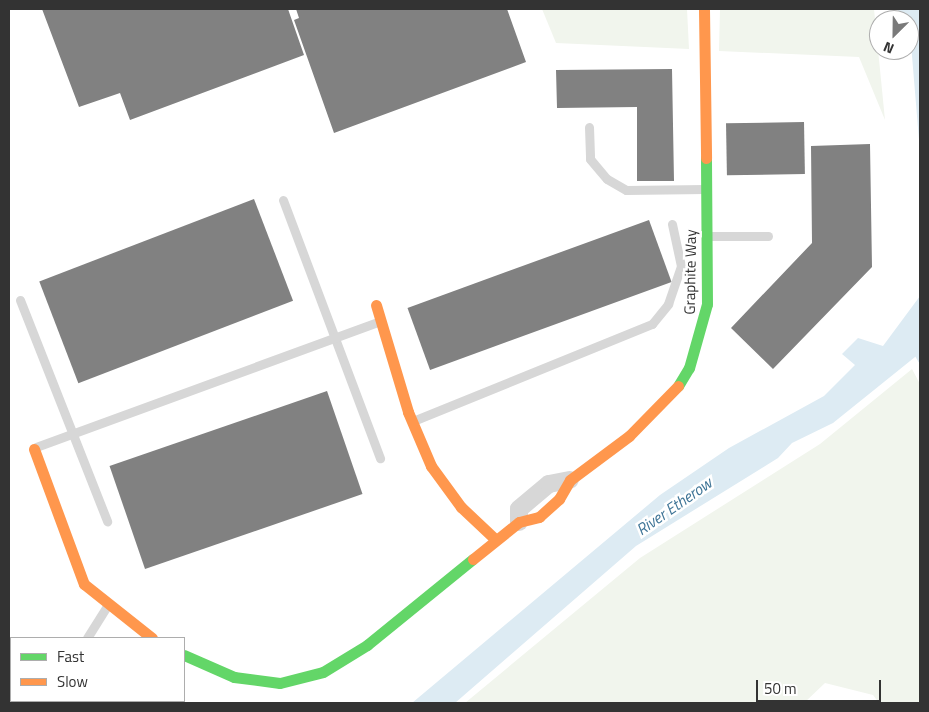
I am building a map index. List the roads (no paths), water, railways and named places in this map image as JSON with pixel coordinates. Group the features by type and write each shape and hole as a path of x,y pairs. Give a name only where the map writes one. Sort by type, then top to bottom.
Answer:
{"street":[{"name":"Graphite Way","path":"570,480 643,423 672,396 689,368 707,304 704,9"},
{"path":"376,306 413,421 431,466 461,507 495,540"},
{"path":"34,448 84,584 107,606 151,637"},
{"path":"185,655 234,677 280,683 323,672 367,645 519,522 520,509 548,484 570,480"}],"lane":[{"path":"589,127 590,159 607,179 626,190 705,189"},
{"path":"283,200 337,335 380,458"},
{"path":"413,421 652,324 668,304 681,266 672,224"},
{"path":"706,236 768,236"},
{"path":"20,300 73,430 107,521"},
{"path":"34,448 73,430 380,321"},
{"path":"88,637 107,606"}],"water":[{"path":"920,9 920,152 912,60 919,60 919,10 898,10"},
{"name":"River Etherow","path":"920,296 920,353 833,423 792,443 778,458 636,546 455,703 412,703 660,495 729,448 824,396 855,365 842,354 858,338 883,346"}],"waterway":[{"path":"914,350 920,360"}]}
